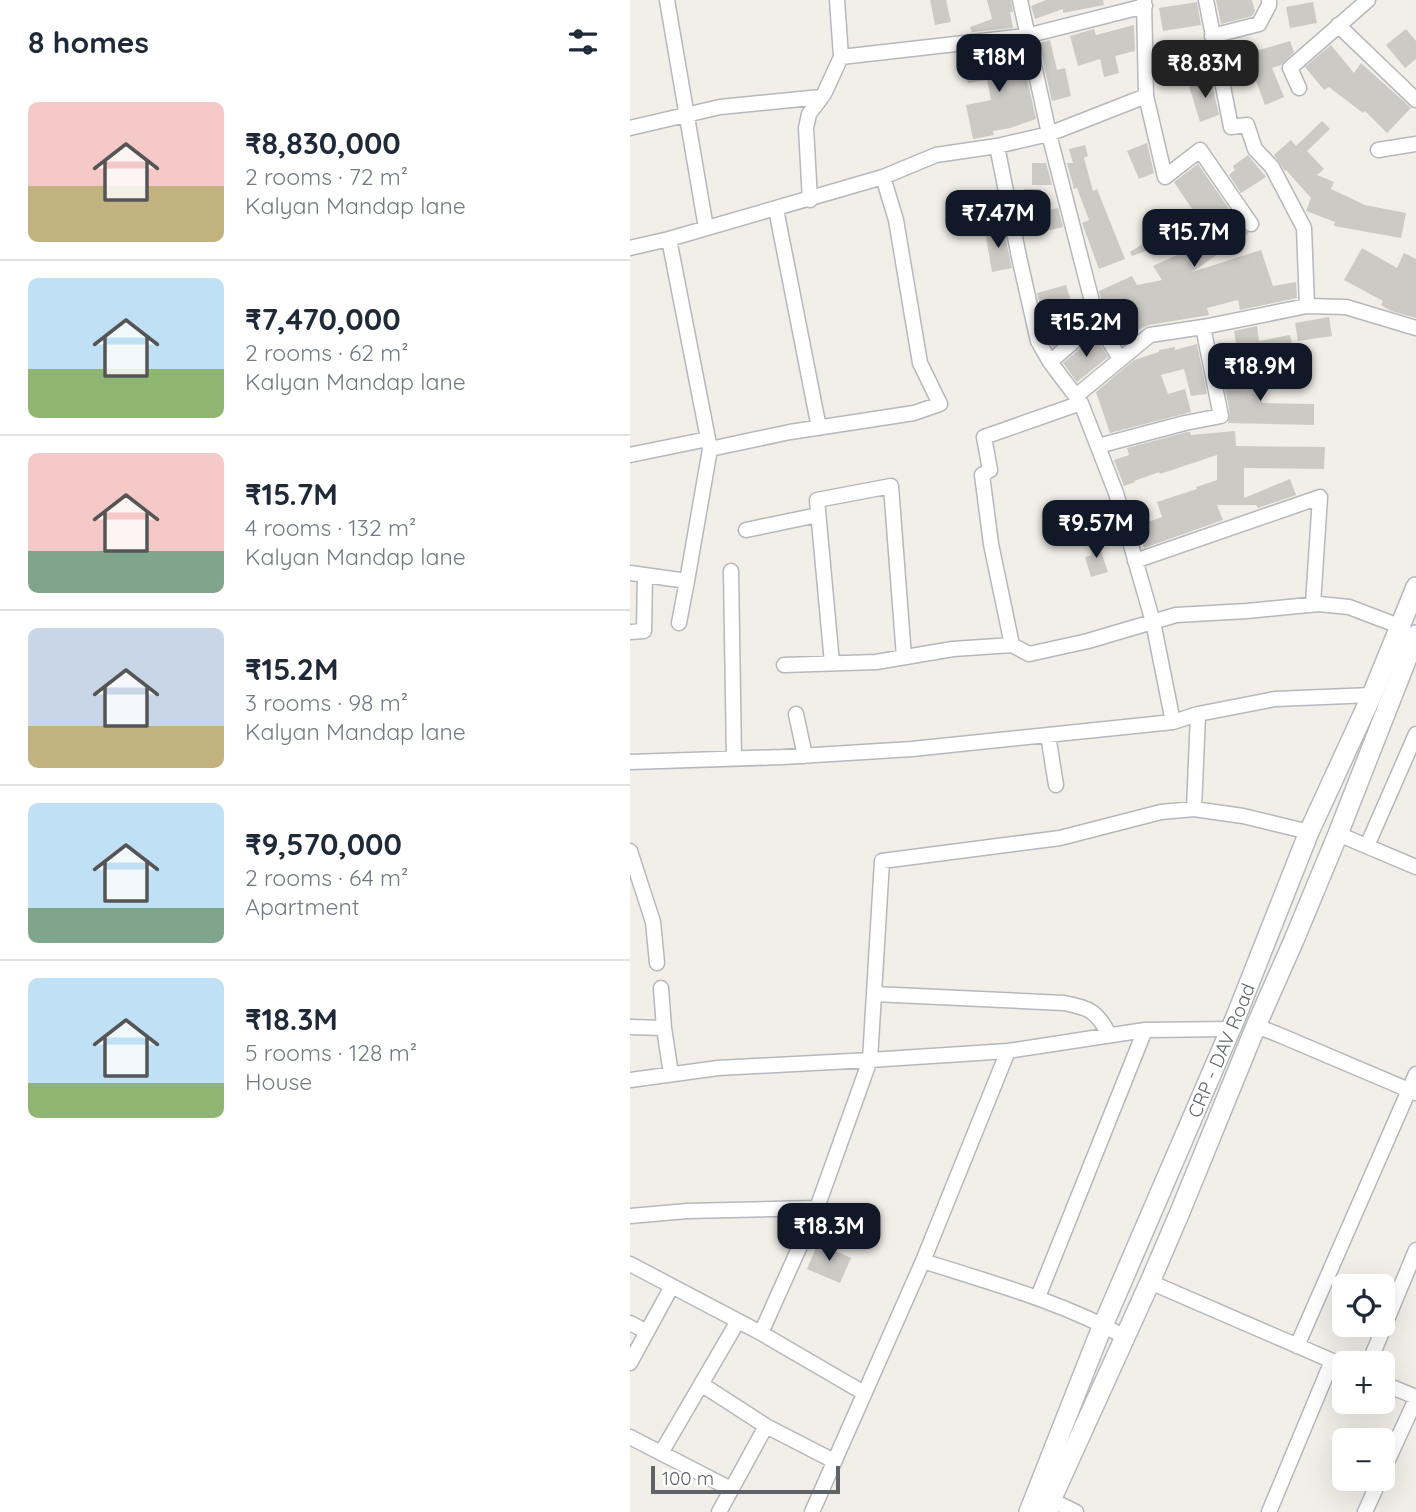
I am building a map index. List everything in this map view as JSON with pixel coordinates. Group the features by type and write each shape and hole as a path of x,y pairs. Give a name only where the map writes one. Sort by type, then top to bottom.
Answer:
{"street":[{"path":"667,0 706,228"},
{"path":"810,200 806,128 809,114 821,97 841,57 837,0"},
{"path":"1020,0 1049,134 1097,321 1120,359"},
{"path":"1206,0 1231,127 1247,125 1255,149 1272,167 1304,228 1307,306"},
{"path":"1212,36 1259,24 1269,0"},
{"path":"1299,88 1290,68 1368,0"},
{"path":"841,57 1026,36 1145,3 1146,96 1166,177 1200,150 1251,224"},
{"path":"1338,25 1416,100"},
{"path":"630,248 810,200 884,177 936,155 997,146 1049,134 1146,96"},
{"path":"630,128 720,107 821,97"},
{"path":"1378,150 1416,144"},
{"path":"997,146 1038,341 1078,399 1116,493 1153,622 1173,722"},
{"path":"630,455 914,413 940,404 920,363 896,220 884,177"},
{"path":"776,209 819,428"},
{"path":"669,239 709,444 679,623"},
{"path":"1012,645 991,544 982,474 990,470 985,437 1078,399 1150,335 1307,306 1346,307 1416,328"},
{"path":"1051,362 1097,321"},
{"path":"1098,446 1185,422 1221,416 1203,327"},
{"path":"832,663 817,500 891,486 904,657"},
{"path":"1135,561 1320,497 1312,604"},
{"path":"747,530 818,515"},
{"path":"731,571 734,758"},
{"path":"630,632 644,631 637,574 687,581"},
{"name":"CRP - DAV Road","path":"1050,1506 1150,1282 1338,834 1408,631 1416,587"},
{"path":"785,664 876,662 953,649 1012,645 1029,654 1088,641 1176,615 1312,604 1349,607 1408,631"},
{"name":"CRP - DAV Road","path":"1029,1512 1103,1325 1230,1029 1309,832 1373,695 1408,631"},
{"path":"630,762 912,749 1173,722 1198,714 1275,699 1373,695"},
{"path":"796,714 805,756"},
{"path":"1194,809 1198,714"},
{"path":"1367,846 1416,734"},
{"path":"1048,735 1056,785"},
{"path":"761,1333 817,1208 870,1060 882,861 1060,838 1161,812 1194,809 1243,816 1309,832"},
{"path":"1338,834 1416,867"},
{"path":"630,851 653,922 657,963"},
{"path":"1278,910 1302,921"},
{"path":"661,988 671,1074"},
{"path":"874,994 1064,1003 1085,1008 1098,1016 1110,1035"},
{"path":"1256,1026 1413,1092"},
{"path":"630,1027 664,1028"},
{"path":"630,1080 718,1068 1008,1051 1145,1030 1230,1029"},
{"path":"1038,1297 1145,1030"},
{"path":"812,1512 923,1261 1008,1051"},
{"path":"1297,1346 1413,1092 1416,1074"},
{"path":"630,1216 687,1211 817,1208"},
{"path":"1374,1351 1416,1250"},
{"path":"923,1261 1038,1297 1125,1337"},
{"path":"630,1264 761,1333 864,1393"},
{"path":"1150,1282 1332,1361"},
{"path":"630,1363 672,1286"},
{"path":"661,1452 738,1321"},
{"path":"630,1323 647,1332"},
{"path":"1269,1512 1332,1377"},
{"path":"701,1384 766,1426 834,1461"},
{"path":"1395,1388 1416,1398 1395,1444"},
{"path":"719,1512 766,1426"},
{"path":"630,1437 731,1489"},
{"path":"1365,1512 1375,1491"},
{"path":"1050,1506 1076,1512"}],"building":[{"path":"930,0 946,0 951,22 935,25"},
{"path":"987,0 1011,0 1013,28 972,32 970,27 992,19"},
{"path":"1046,0 1103,0 1104,5 1063,13 1063,9 1035,19 1031,6"},
{"path":"1216,0 1252,0 1255,11 1252,16 1221,24"},
{"path":"1197,2 1201,25 1163,31 1159,8"},
{"path":"1313,2 1317,23 1290,28 1286,7"},
{"path":"1134,25 1135,51 1115,56 1119,73 1104,77 1100,59 1078,66 1070,36 1094,29 1096,35"},
{"path":"1406,29 1416,41 1416,59 1405,68 1386,45"},
{"path":"1050,40 1057,70 1065,68 1071,96 1052,101 1039,43"},
{"path":"1290,41 1294,52 1281,65 1272,68 1284,97 1265,105 1246,54"},
{"path":"1331,45 1354,73 1361,63 1411,108 1387,133 1365,111 1363,113 1329,87 1324,90 1305,67"},
{"path":"1021,52 1036,119 993,131 994,135 973,139 966,105 991,100 987,80 968,83 963,58 991,53 991,58"},
{"path":"1211,80 1219,115 1200,122 1189,86"},
{"path":"1322,121 1330,129 1307,151 1324,169 1317,175 1334,182 1331,189 1365,205 1406,213 1401,238 1334,226 1335,222 1306,211 1311,198 1274,155 1291,140 1296,146"},
{"path":"1147,143 1154,173 1139,179 1127,151"},
{"path":"1085,145 1088,156 1084,158 1093,191 1097,189 1125,259 1099,269 1082,223 1089,220 1077,188 1074,189 1067,163 1073,163 1069,149"},
{"path":"1248,155 1266,177 1241,193 1229,175 1235,170 1233,166"},
{"path":"1032,163 1046,163 1052,185 1032,185"},
{"path":"1198,164 1243,229 1249,233 1192,272 1261,250 1273,286 1296,282 1297,298 1240,310 1238,300 1207,308 1209,315 1149,325 1118,338 1106,317 1099,291 1132,276 1137,285 1162,280 1153,266 1179,254 1173,241 1132,256 1130,252 1161,232 1159,229 1170,222 1177,232 1198,218 1174,182"},
{"path":"1024,189 1041,189 1041,212 1058,208 1063,227 1025,236 1021,218 1024,218"},
{"path":"1003,227 1012,268 992,272 985,231"},
{"path":"1362,248 1397,268 1404,253 1416,259 1416,318 1391,311 1381,305 1383,301 1344,280"},
{"path":"1066,285 1073,308 1083,303 1086,318 1053,347 1047,337 1037,293"},
{"path":"1329,317 1332,336 1298,341 1295,323"},
{"path":"1257,326 1259,341 1290,335 1294,354 1268,359 1267,351 1238,356 1234,331"},
{"path":"1095,336 1108,357 1077,382 1063,363"},
{"path":"1197,344 1207,394 1191,396 1184,369 1161,375 1168,394 1185,389 1191,412 1110,433 1096,392 1134,360 1159,350 1175,347 1175,350"},
{"path":"1242,363 1247,378 1254,376 1263,403 1314,404 1314,425 1228,423 1230,414 1222,370"},
{"path":"1235,431 1236,446 1325,447 1324,469 1244,468 1244,498 1290,479 1296,495 1258,508 1256,505 1217,505 1223,520 1144,548 1137,526 1162,517 1157,502 1217,480 1217,455 1160,474 1159,472 1124,486 1114,460 1129,455 1127,448 1187,432 1191,435"},
{"path":"1097,539 1108,572 1091,577 1085,557 1092,555 1088,543"},
{"path":"818,1243 851,1258 840,1283 807,1269"}]}
